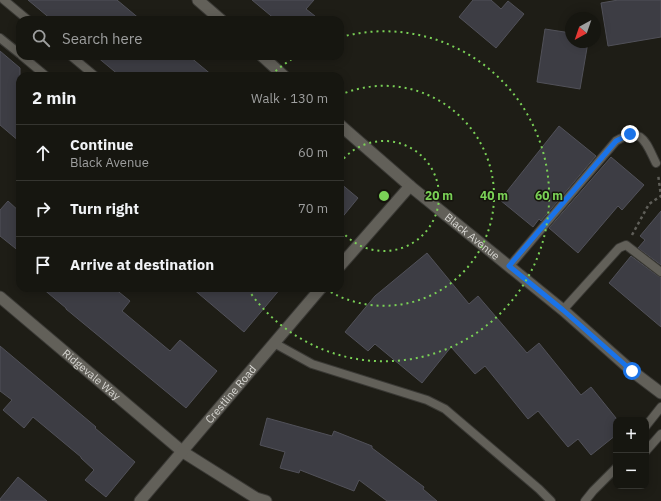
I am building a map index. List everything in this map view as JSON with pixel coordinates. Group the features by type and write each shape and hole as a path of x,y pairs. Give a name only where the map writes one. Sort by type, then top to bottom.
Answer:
{"street":[{"path":"203,2 217,16"},
{"path":"266,60 280,72"},
{"name":"Black Avenue","path":"344,128 410,186 563,310 632,371 661,394"},
{"path":"344,261 410,186"},
{"name":"Crestline Road","path":"140,501 318,292"},
{"name":"Ridgevale Way","path":"0,297 182,452 256,498 266,501"}],"lane":[{"path":"4,0 23,16"},
{"path":"0,38 16,51"},
{"path":"27,60 41,72"},
{"path":"76,60 90,72"},
{"path":"509,266 616,141 630,134 638,135 644,140 656,163"},
{"path":"563,310 619,248 626,246 661,272"},
{"path":"274,343 312,364 427,400 445,409 551,501"},
{"path":"649,422 661,407"},
{"path":"649,448 661,434"},
{"path":"585,501 613,471"}],"path":[{"path":"626,246 649,204 661,196 656,163"}],"building":[{"path":"28,0 117,0 136,16 47,16"},
{"path":"252,0 314,0 306,9 315,16 271,16"},
{"path":"473,0 491,0 501,9 508,1 524,14 496,48 459,17"},
{"path":"618,0 661,0 661,37 608,46 601,3"},
{"path":"545,29 565,32 565,48 587,48 580,89 537,82"},
{"path":"0,51 20,68 20,72 16,72 16,139 0,125"},
{"path":"101,60 194,60 208,72 115,72"},
{"path":"559,126 596,156 541,221 539,219 533,227 500,200"},
{"path":"611,157 644,185 622,210 618,206 578,253 549,228"},
{"path":"344,186 358,198 344,215"},
{"path":"8,201 16,208 16,249 0,236 0,210"},
{"path":"661,211 661,265 638,248 645,240 640,236"},
{"path":"427,253 469,304 478,296 527,353 539,343 581,395 591,387 615,417 613,417 613,437 591,455 578,439 568,447 538,411 528,419 485,366 475,374 451,347 422,383 375,344 368,351 345,332 375,296"},
{"path":"631,256 661,277 661,327 609,283"},
{"path":"47,292 119,292 130,301 122,311 170,351 180,340 217,371 186,408"},
{"path":"197,292 278,292 244,332"},
{"path":"0,346 135,462 106,497 85,480 94,470 81,457 33,417 24,428 3,410 12,400 0,391"},
{"path":"267,418 332,436 334,431 372,446 372,448 424,487 423,489 437,501 387,501 359,480 354,491 300,470 299,473 280,468 285,452 260,445"},
{"path":"18,477 47,501 0,501"}],"route":[{"path":"630,134 623,136 616,141 509,266 563,310 632,371"}]}
